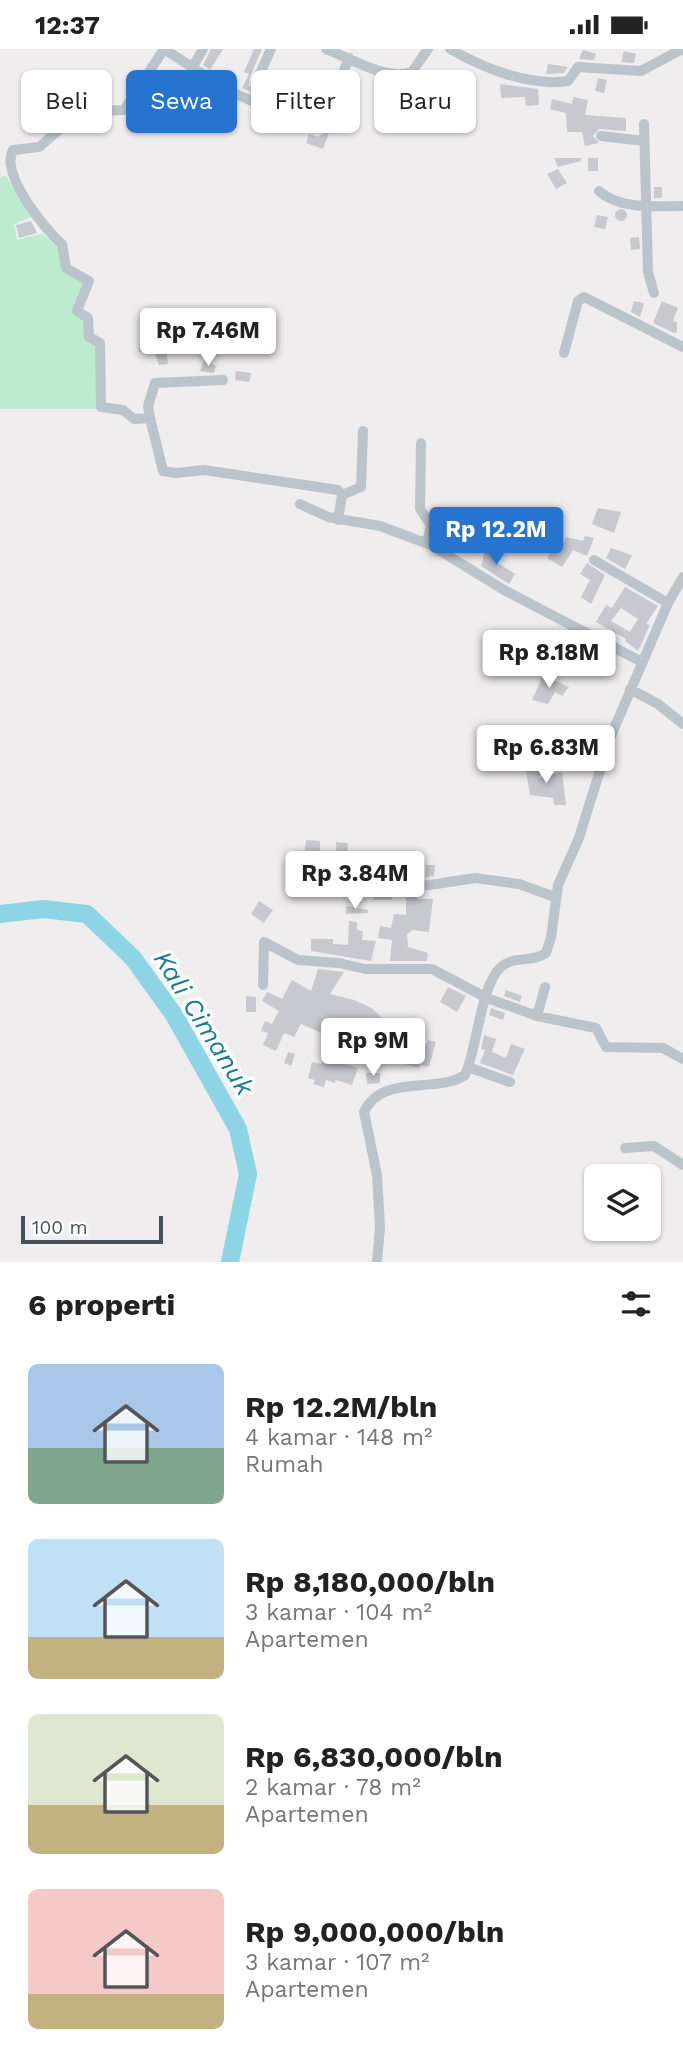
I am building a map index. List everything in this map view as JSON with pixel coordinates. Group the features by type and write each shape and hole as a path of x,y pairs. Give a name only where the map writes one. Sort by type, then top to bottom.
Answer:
{"street":[{"path":"150,418 134,419 123,410 101,407 100,343 89,337 88,318 77,311 89,281 66,268 62,244 41,227 10,180 8,158 13,150 42,145 79,112 124,110 164,49 250,102 314,128 322,125 349,58"},
{"path":"192,68 203,49"},
{"path":"261,70 271,49"},
{"path":"326,49 384,72 407,74 412,72 428,49"},
{"path":"450,49 474,62 542,82 568,81 578,67 641,71 682,49"},
{"path":"644,124 648,277 654,293"},
{"path":"601,136 644,141"},
{"path":"599,191 621,202 646,206 683,206"},
{"path":"564,353 578,301 584,297 683,347"},
{"path":"223,380 155,383 148,405 163,471 176,473 204,470 338,489 342,495 338,520"},
{"path":"342,495 356,491 362,484 363,431"},
{"path":"421,443 421,509 431,525 427,543"},
{"path":"300,504 338,520 380,526 427,543 504,590 642,662"},
{"path":"594,560 668,603"},
{"path":"377,1262 380,1227 377,1175 366,1130 366,1107 394,1089 461,1078 468,1067 495,974 504,964 534,959 546,953 551,938 555,897 579,838 610,738 668,603 683,577"},
{"path":"630,689 658,703 683,724"},
{"path":"352,887 430,885 475,878 519,884 555,897"},
{"path":"263,985 264,942 298,960 340,963 365,969 432,968 486,998 537,1016 596,1028 606,1047 663,1048 683,1059"},
{"path":"537,1016 545,987"},
{"path":"468,1067 510,1082"},
{"path":"625,1148 654,1146 683,1165"}],"green space":[{"path":"6,176 31,217 14,224 17,240 42,234 60,248 63,270 85,283 73,312 83,320 95,342 98,409 0,409 0,177"}],"building":[{"path":"211,49 223,49 210,70 203,65"},
{"path":"254,49 262,49 251,70 251,92 242,88 249,74 244,72"},
{"path":"583,50 596,54 594,60 579,59"},
{"path":"624,51 636,54 634,63 621,62"},
{"path":"548,64 568,67 564,73 546,74"},
{"path":"598,78 607,80 604,93 595,91"},
{"path":"500,84 538,89 539,105 526,106 525,97 501,98"},
{"path":"573,97 588,100 585,115 626,118 626,131 599,129 593,136 599,143 585,146 582,132 567,132 566,113 550,109 552,99 572,104"},
{"path":"329,133 323,149 306,143 309,134 318,137"},
{"path":"554,158 581,158 581,161 558,167"},
{"path":"588,158 598,158 598,171 588,171"},
{"path":"558,169 567,183 556,189 547,174"},
{"path":"654,187 662,187 662,198 654,198"},
{"path":"621,209 627,215 621,221 615,215"},
{"path":"597,215 608,217 605,229 594,227"},
{"path":"31,221 37,233 19,238 16,225"},
{"path":"639,237 640,249 631,250 630,238"},
{"path":"634,301 644,303 640,317 631,312"},
{"path":"662,301 678,308 673,321 677,322 677,332 653,323"},
{"path":"142,332 153,333 153,346 166,345 168,364 159,365 155,353 139,352 139,347 144,347"},
{"path":"204,361 216,366 214,373 200,371"},
{"path":"236,371 251,373 249,382 235,380"},
{"path":"598,508 621,512 614,533 592,524"},
{"path":"585,536 594,538 587,556 573,550 562,567 547,558 555,546 561,550 566,537 583,541"},
{"path":"611,548 632,555 625,569 606,558"},
{"path":"485,551 499,553 496,562 515,574 509,584 481,566"},
{"path":"587,563 605,575 591,604 581,597 590,580 580,574"},
{"path":"625,587 658,606 646,624 650,625 638,651 625,641 626,639 596,622 606,605 612,608","holes":["621,608 638,619 630,632 611,621"]},
{"path":"543,675 569,687 562,696 555,692 548,704 532,700"},
{"path":"564,733 584,739 578,754 560,745"},
{"path":"539,764 540,778 562,772 566,805 554,805 553,798 530,795 525,765"},
{"path":"306,840 320,841 320,881 301,879"},
{"path":"336,842 348,843 347,857 351,857 352,867 337,868"},
{"path":"426,865 435,865 434,876 425,877"},
{"path":"406,893 417,893 417,899 433,899 429,932 412,930 407,935 408,947 428,953 427,961 390,961 392,940 378,938 380,926 391,928 394,914 406,915"},
{"path":"373,894 392,894 392,900 373,900"},
{"path":"259,901 273,910 264,923 251,914"},
{"path":"346,906 368,910 368,913 346,914"},
{"path":"349,921 357,922 357,930 363,931 362,940 376,941 371,961 311,951 311,939 333,939 333,944 348,945"},
{"path":"318,969 344,972 330,994 372,1008 383,1019 400,1026 394,1039 369,1030 361,1044 346,1035 344,1039 329,1032 328,1036 301,1024 294,1037 284,1033 276,1051 263,1045 268,1033 261,1031 265,1021 272,1024 279,1011 262,1001 267,992 282,999 292,980 311,991"},
{"path":"448,987 466,996 457,1012 440,1002"},
{"path":"506,990 522,996 520,1002 504,996"},
{"path":"246,996 256,997 256,1012 246,1012"},
{"path":"491,1008 505,1013 503,1020 489,1015"},
{"path":"484,1035 496,1039 492,1052 506,1058 511,1044 525,1049 513,1075 480,1063 485,1050 481,1049"},
{"path":"428,1040 436,1042 429,1067 420,1065 419,1068 391,1060 395,1043 424,1050"},
{"path":"288,1052 295,1054 291,1066 284,1063"},
{"path":"324,1058 358,1068 352,1085 336,1080 334,1083 326,1080 324,1087 313,1084 315,1080 308,1078 312,1062 321,1064"},
{"path":"366,1073 380,1073 380,1083 367,1084"}],"waterway":[{"name":"Kali Cimanuk","path":"0,914 43,909 87,914 133,958 174,1015 238,1129 248,1174 230,1262"}]}
